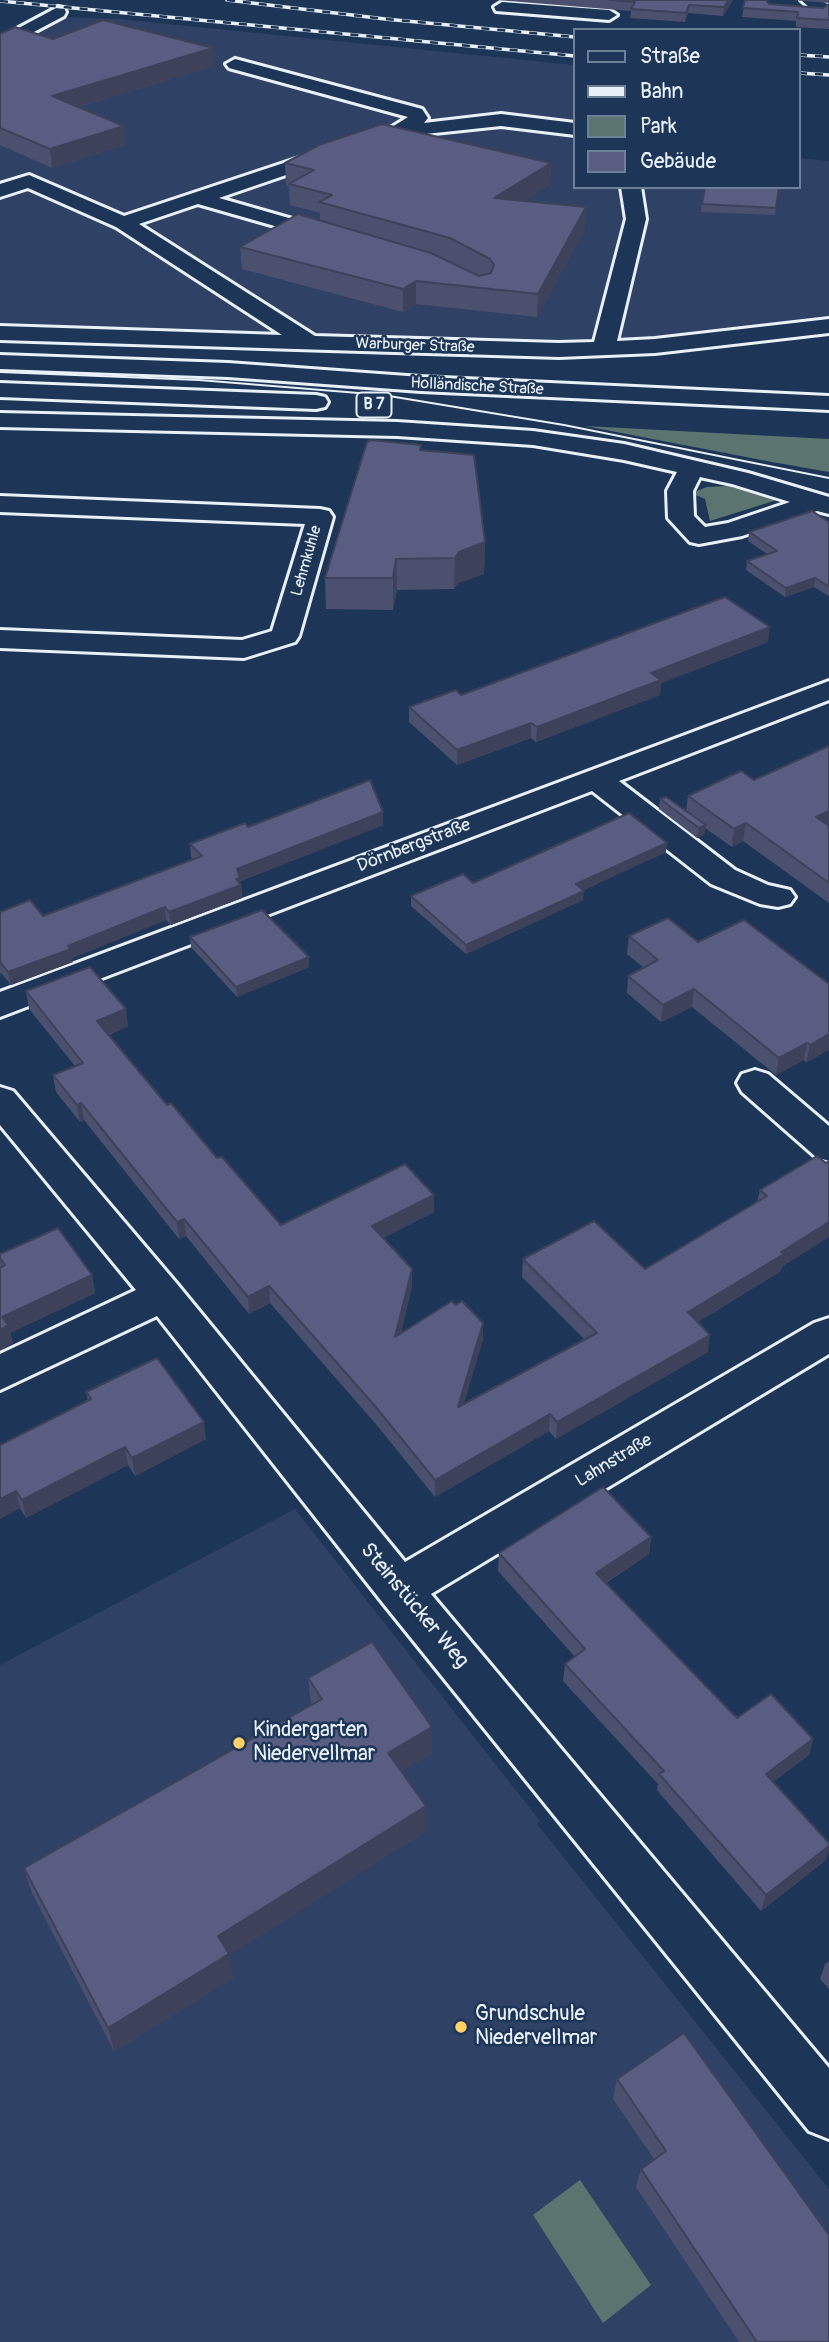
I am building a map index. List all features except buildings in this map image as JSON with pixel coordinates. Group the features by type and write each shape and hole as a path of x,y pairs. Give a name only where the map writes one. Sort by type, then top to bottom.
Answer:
{"main road":[{"path":"502,7 569,6 609,15"},
{"path":"0,45 58,12"},
{"path":"123,223 394,132 419,118 408,110 235,64"},
{"path":"394,132 501,120 574,129"},
{"path":"0,167 123,223 310,342"},
{"path":"0,191 29,181"},
{"path":"604,348 636,219 631,189"},
{"path":"198,198 359,244"},
{"name":"Warburger Straße","path":"0,333 559,350 655,346 829,326"},
{"name":"Holländische Straße","path":"0,362 228,370 421,384 829,403"},
{"name":"B 7","path":"0,390 335,403"},
{"name":"Holländische Straße","path":"376,405 829,425"},
{"path":"0,420 397,429 533,438 624,452 739,478 825,504"},
{"path":"692,468 680,491 681,518 699,536 733,530 825,504"},
{"name":"Lehmkuhle","path":"0,504 320,517 285,636 244,649 0,639"},
{"name":"Dörnbergstraße","path":"0,1005 829,690"},
{"path":"595,778 723,877 760,894 778,897"},
{"path":"755,1083 829,1147"},
{"name":"Steinstücker Weg","path":"0,1100 163,1295 399,1589 829,2111"},
{"path":"0,1373 163,1295"},
{"name":"Lahnstraße","path":"399,1589 829,1334"}],"shaded area":[{"path":"61,17 119,19 574,65 574,189 801,189 801,158 829,161 829,323 655,346 0,333 0,50"},
{"name":"Grundschule Niedervellmar","path":"295,1509 540,1821 537,1824 829,2189 829,2342 0,2342 0,1665"}],"green space":[{"path":"585,426 829,439 829,472 772,462"},
{"path":"727,486 777,500 710,521 705,499 691,493 707,487"},
{"path":"580,2180 651,2285 603,2323 533,2215"}],"tram line":[{"path":"0,372 199,380 383,395 564,425 829,478"}],"railway":[{"path":"227,0 385,19 574,37"},
{"path":"0,1 574,56"},
{"path":"801,55 829,57"},
{"path":"801,73 829,75"}],"place":[{"name":"Kindergarten Niedervellmar","path":"239,1743"},
{"name":"Grundschule Niedervellmar","path":"461,2027"}]}
